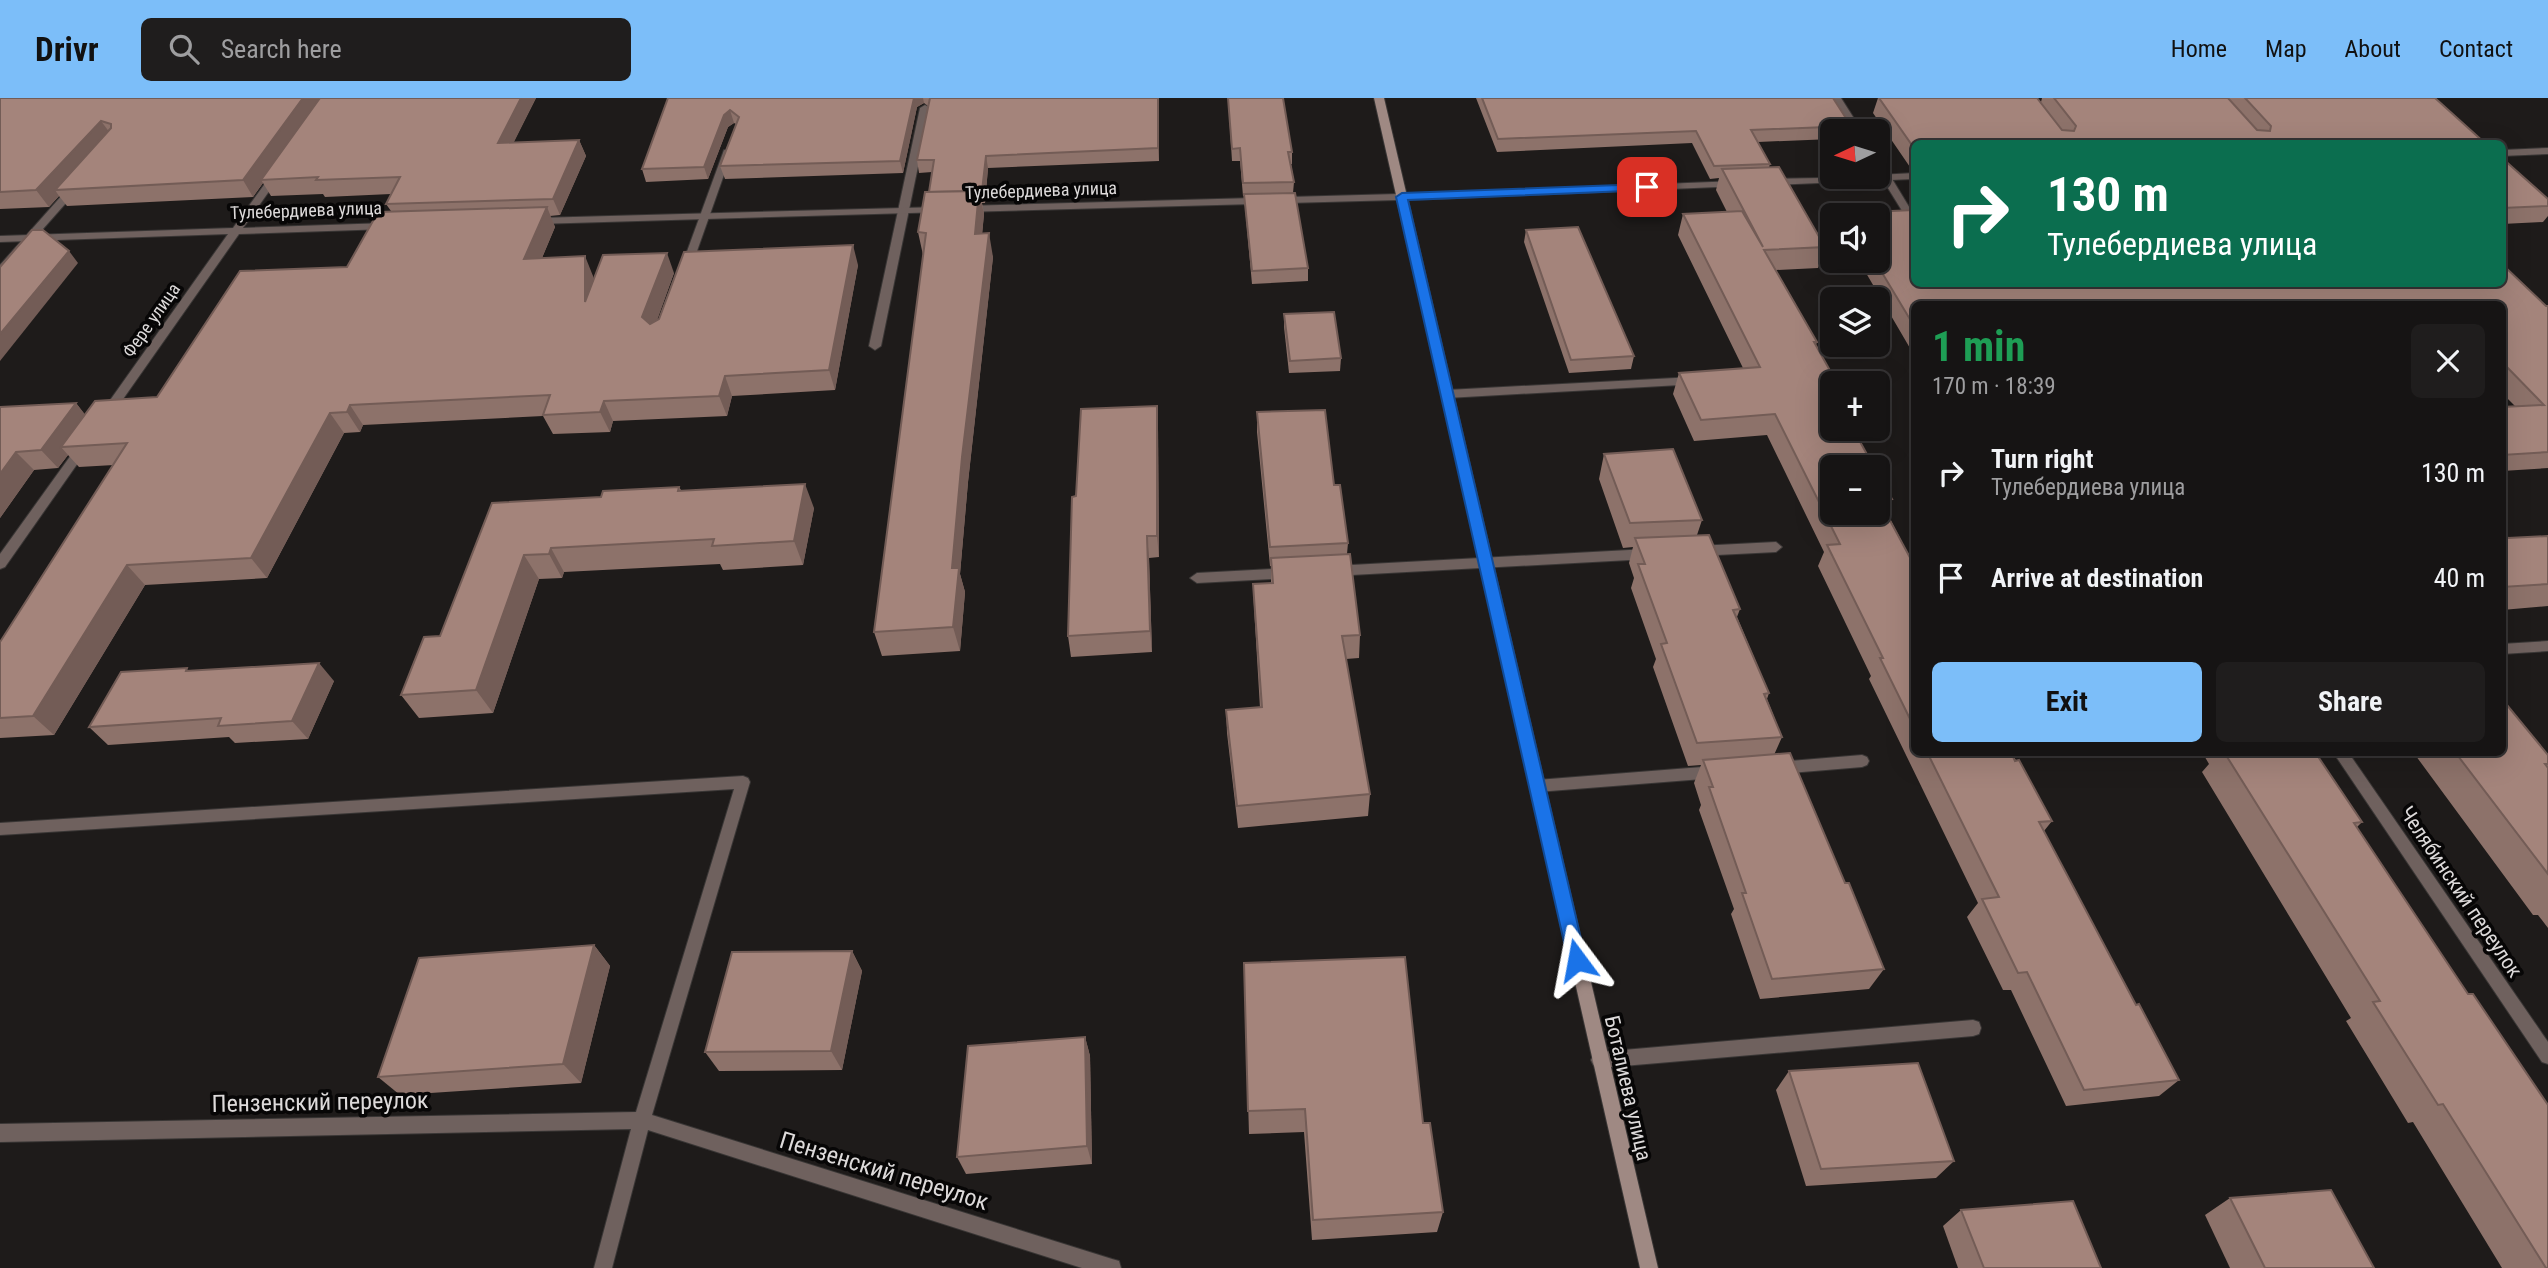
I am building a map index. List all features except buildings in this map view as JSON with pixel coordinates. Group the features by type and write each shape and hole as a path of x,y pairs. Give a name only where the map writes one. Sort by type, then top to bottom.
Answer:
{"street":[{"name":"Боталиева улица","path":"1379,98 1649,1268"},
{"path":"1836,98 1849,119"},
{"path":"875,346 925,108"},
{"path":"682,277 730,141"},
{"path":"2506,153 2548,151"},
{"name":"Фере улица","path":"94,430 284,164"},
{"path":"1890,178 1911,177"},
{"path":"0,271 80,181"},
{"path":"1763,183 1820,181"},
{"name":"Тулебердиева улица","path":"526,222 1402,197 1749,183"},
{"path":"1890,184 1911,217"},
{"name":"Тулебердиева улица","path":"0,239 402,225"},
{"path":"1447,394 1702,381"},
{"path":"0,564 86,441"},
{"path":"1197,578 1776,547"},
{"path":"2506,649 2548,646"},
{"name":"Челябинский переулок","path":"2343,756 2548,1056"},
{"path":"1765,769 1863,761"},
{"path":"1537,786 1738,771"},
{"path":"0,829 743,782 642,1120 603,1268"},
{"path":"1600,1060 1973,1028"},
{"name":"Пензенский переулок","path":"0,1133 642,1120 1112,1268"}],"route":[{"path":"1577,960 1402,197 1647,187"}]}
